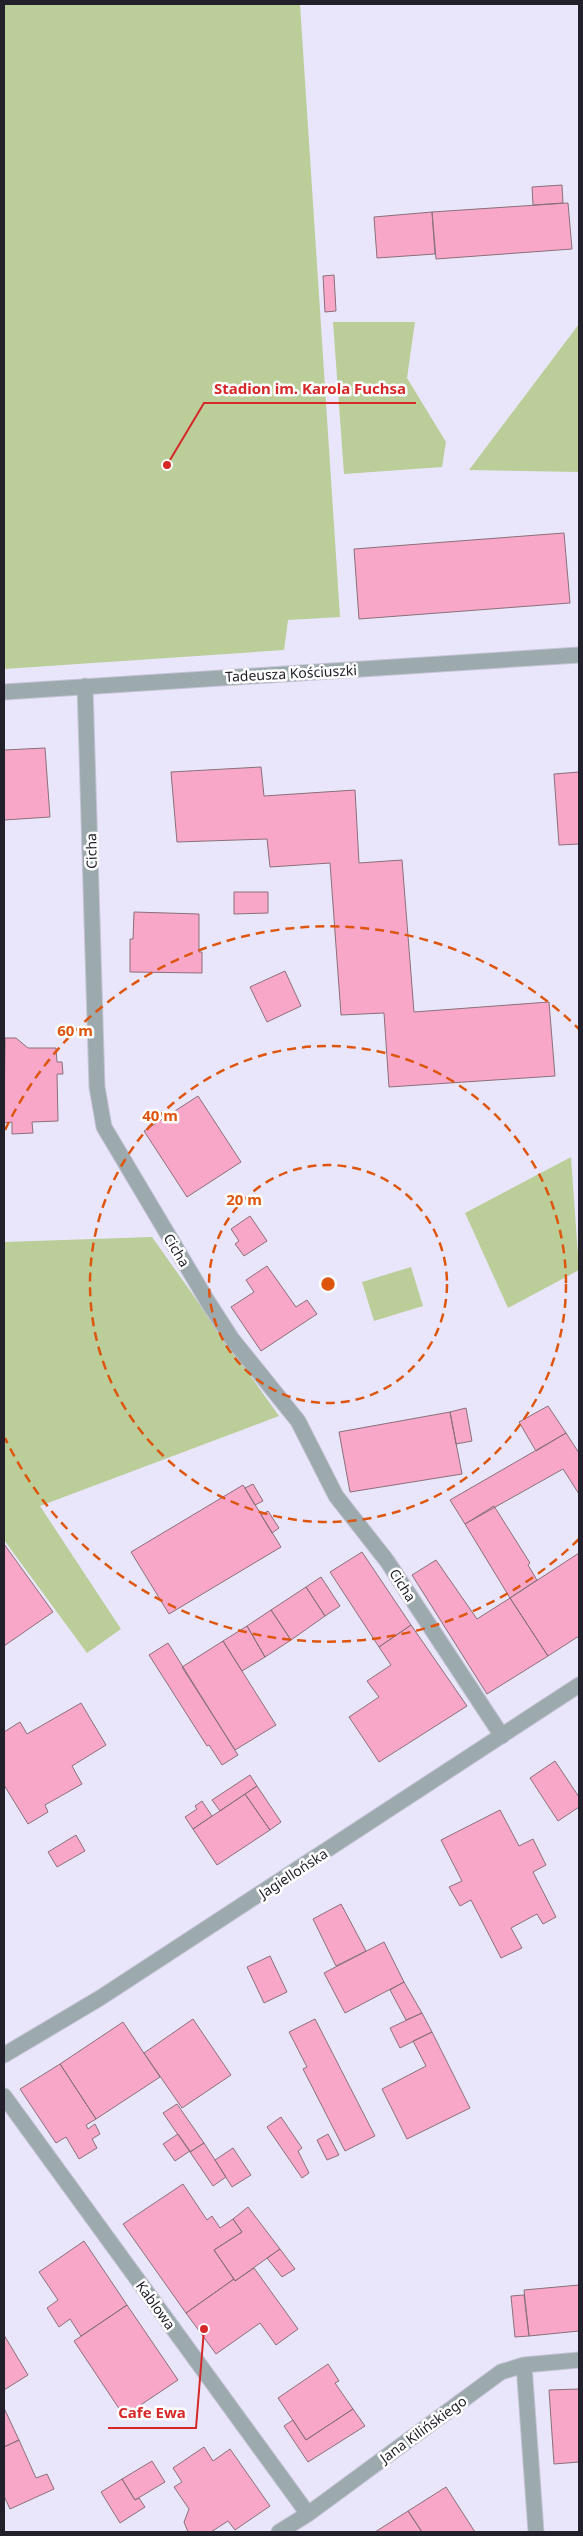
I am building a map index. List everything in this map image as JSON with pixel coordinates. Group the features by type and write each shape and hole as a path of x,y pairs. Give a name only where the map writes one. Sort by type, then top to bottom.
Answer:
{"street":[{"name":"Tadeusza Kościuszki","path":"4,692 579,655"},
{"name":"Cicha","path":"85,686 97,1087 104,1127 220,1321 298,1421 336,1496 387,1560 502,1736"},
{"name":"Jagiellońska","path":"4,2056 100,1998 579,1685"},
{"name":"Kablowa","path":"4,2096 308,2514"},
{"name":"Jana Kilińskiego","path":"279,2532 308,2514 501,2372 524,2365 579,2360"},
{"path":"524,2365 536,2532"}],"green space":[{"path":"4,4 300,4 340,617 288,620 284,650 4,669"},
{"path":"333,322 415,322 407,378 446,442 442,467 344,474"},
{"path":"579,324 579,472 469,470"},
{"path":"571,1157 579,1270 508,1308 465,1213"},
{"path":"152,1237 279,1416 40,1506 121,1629 87,1653 4,1540 4,1242"},
{"path":"411,1267 423,1306 374,1321 362,1282"}],"building":[{"path":"562,185 563,203 533,205 532,187"},
{"path":"568,203 572,249 436,259 432,212"},
{"path":"432,212 435,254 377,258 374,217"},
{"path":"334,275 336,311 325,312 323,276"},
{"path":"564,533 570,603 359,619 354,549"},
{"path":"45,748 50,817 4,820 4,750"},
{"path":"261,767 264,796 355,790 359,863 402,860 414,1012 549,1002 555,1076 389,1087 384,1013 341,1015 330,863 270,867 267,839 177,842 171,772"},
{"path":"579,772 579,844 559,845 554,774"},
{"path":"234,892 268,892 268,913 234,914"},
{"path":"134,912 199,914 199,952 202,952 202,973 130,972 130,939 133,939"},
{"path":"285,971 301,1006 267,1022 250,987"},
{"path":"5,1038 16,1038 28,1048 56,1048 57,1062 62,1062 63,1074 57,1074 58,1121 32,1122 33,1133 12,1134 12,1122 4,1123"},
{"path":"198,1096 241,1162 187,1197 144,1131"},
{"path":"250,1216 267,1241 244,1256 235,1244 239,1241 231,1229"},
{"path":"267,1266 296,1307 307,1300 317,1314 261,1351 231,1307 254,1292 246,1280"},
{"path":"548,1406 566,1433 536,1451 519,1422"},
{"path":"466,1408 472,1441 456,1444 450,1412"},
{"path":"450,1412 462,1474 350,1492 339,1432"},
{"path":"566,1433 579,1453 579,1494 563,1469 465,1524 450,1500"},
{"path":"253,1484 263,1501 255,1505 245,1488"},
{"path":"243,1485 281,1547 169,1614 131,1552"},
{"path":"494,1506 530,1563 528,1565 537,1580 510,1598 465,1524"},
{"path":"268,1511 279,1528 272,1533 261,1515"},
{"path":"4,1544 53,1612 4,1646"},
{"path":"362,1552 411,1625 379,1647 330,1572"},
{"path":"579,1553 579,1636 548,1656 510,1598"},
{"path":"436,1560 477,1619 510,1598 548,1656 487,1694 412,1575"},
{"path":"321,1577 340,1606 325,1616 306,1587"},
{"path":"306,1587 325,1616 291,1640 271,1610"},
{"path":"271,1610 291,1640 265,1657 247,1626"},
{"path":"411,1625 467,1706 379,1762 349,1717 379,1697 367,1681 391,1665 379,1647"},
{"path":"247,1626 265,1657 242,1671 223,1641"},
{"path":"223,1641 276,1725 235,1750 182,1667"},
{"path":"168,1643 238,1755 222,1765 209,1745 207,1746 149,1655"},
{"path":"81,1703 106,1745 72,1766 82,1784 45,1805 48,1812 28,1824 4,1785 4,1732 20,1722 27,1734"},
{"path":"555,1761 579,1797 579,1807 558,1821 530,1778"},
{"path":"250,1775 257,1786 220,1811 212,1800"},
{"path":"257,1786 281,1822 270,1830 245,1794"},
{"path":"245,1794 270,1830 217,1865 193,1829"},
{"path":"202,1801 212,1816 193,1829 185,1817 197,1809 195,1806"},
{"path":"500,1810 519,1846 533,1839 546,1865 533,1872 556,1917 543,1924 537,1914 511,1928 522,1948 501,1958 471,1900 460,1906 449,1887 462,1881 441,1840"},
{"path":"76,1835 85,1851 57,1867 48,1852"},
{"path":"341,1904 366,1951 336,1966 313,1919"},
{"path":"384,1942 404,1982 345,2013 324,1973"},
{"path":"270,1956 287,1992 264,2003 247,1967"},
{"path":"404,1982 422,2013 406,2020 390,1990"},
{"path":"422,2013 432,2032 400,2048 390,2028"},
{"path":"193,2019 231,2075 182,2108 144,2053"},
{"path":"315,2019 375,2136 345,2151 303,2069 307,2067 289,2032"},
{"path":"123,2022 160,2077 96,2119 60,2064"},
{"path":"432,2032 470,2108 407,2139 382,2089 426,2066 413,2041"},
{"path":"60,2064 96,2119 86,2125 88,2129 95,2124 100,2134 92,2139 97,2148 79,2159 66,2137 56,2143 20,2089"},
{"path":"177,2104 204,2143 190,2152 163,2113"},
{"path":"281,2117 302,2148 298,2151 309,2173 302,2178 267,2127"},
{"path":"178,2134 190,2151 175,2161 163,2144"},
{"path":"328,2134 339,2155 327,2160 317,2140"},
{"path":"204,2143 226,2177 213,2186 190,2152"},
{"path":"233,2148 251,2175 232,2187 215,2160"},
{"path":"183,2184 207,2220 212,2216 220,2228 233,2219 242,2232 214,2250 234,2279 186,2313 123,2224"},
{"path":"248,2207 280,2249 235,2281 214,2250 242,2232 233,2219"},
{"path":"84,2241 127,2305 81,2336 70,2319 59,2327 47,2308 58,2300 39,2272"},
{"path":"280,2249 295,2269 282,2277 267,2258"},
{"path":"254,2268 298,2329 276,2345 260,2323 216,2354 186,2313 234,2279 235,2281"},
{"path":"579,2285 579,2331 529,2336 524,2290"},
{"path":"524,2295 529,2336 515,2337 511,2296"},
{"path":"127,2305 178,2380 124,2416 74,2341"},
{"path":"4,2335 28,2375 4,2390"},
{"path":"328,2364 339,2381 335,2383 353,2409 306,2440 278,2398"},
{"path":"579,2389 579,2462 554,2464 549,2390"},
{"path":"4,2408 19,2440 4,2447"},
{"path":"353,2409 365,2426 308,2462 284,2426 293,2420 306,2440"},
{"path":"19,2440 36,2478 47,2474 54,2489 10,2509 4,2496 4,2447"},
{"path":"204,2447 213,2461 230,2449 270,2506 235,2530 228,2521 211,2532 188,2532 184,2522 189,2509 174,2487 182,2482 173,2468"},
{"path":"152,2461 165,2482 135,2500 122,2479"},
{"path":"122,2479 135,2500 139,2498 145,2507 120,2523 101,2492"},
{"path":"446,2487 475,2532 422,2532 408,2511"},
{"path":"408,2511 422,2532 375,2532"}],"place":[{"name":"Stadion im. Karola Fuchsa","path":"167,465"},
{"name":"Cafe Ewa","path":"204,2329"}]}
